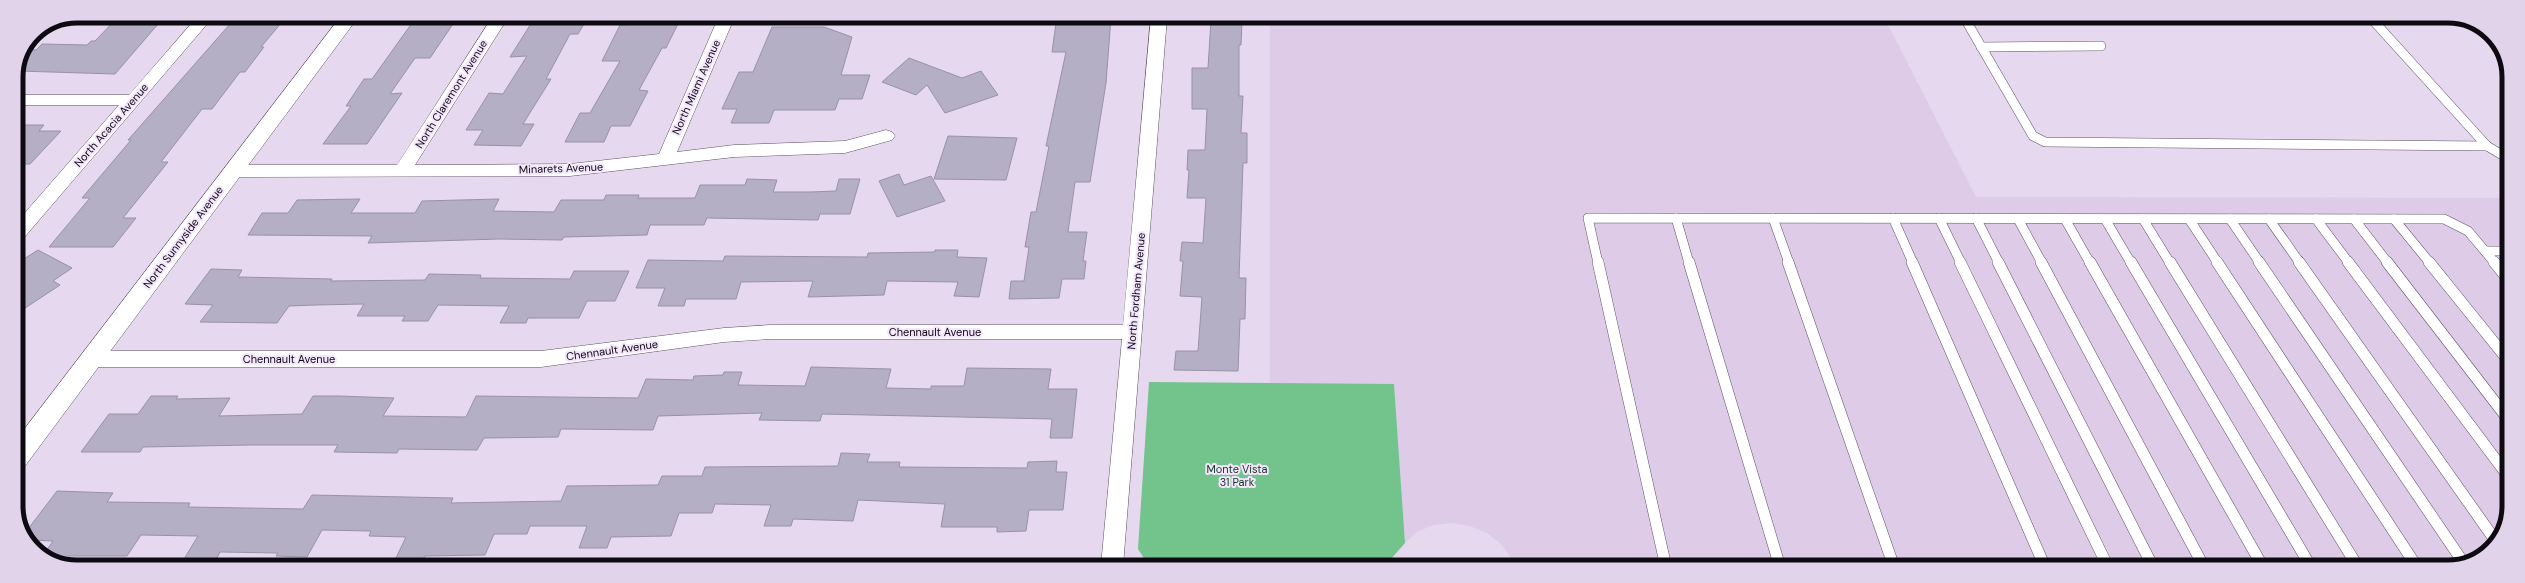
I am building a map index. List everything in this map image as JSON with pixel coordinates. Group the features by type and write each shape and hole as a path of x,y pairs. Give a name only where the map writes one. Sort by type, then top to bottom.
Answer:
{"main road":[{"name":"North Sunnyside Avenue","path":"23,450 345,23"}],"street":[{"name":"North Acacia Avenue","path":"23,226 200,23"},
{"name":"North Claremont Avenue","path":"402,171 497,23"},
{"name":"North Miami Avenue","path":"665,159 724,23"},
{"name":"North Fordham Avenue","path":"1113,560 1158,23"},
{"path":"23,100 133,100"},
{"name":"Minarets Avenue","path":"234,171 570,170 734,151 845,147 886,136"},
{"name":"Chennault Avenue","path":"92,358 541,359 724,335 770,332 1132,332"}],"lane":[{"path":"1968,23 2033,136 2045,142 2487,146"},
{"path":"2375,23 2487,146 2502,155"},
{"path":"1981,46 2101,46"},
{"path":"1664,560 1588,218 2444,219 2468,231 2502,272"},
{"path":"1676,218 1778,560"},
{"path":"1773,218 1892,560"},
{"path":"1892,218 2042,560"},
{"path":"1939,218 2105,560"},
{"path":"1976,218 2149,560"},
{"path":"2018,219 2200,560"},
{"path":"2065,219 2259,560"},
{"path":"2105,219 2307,560"},
{"path":"2143,219 2354,560"},
{"path":"2189,219 2412,560"},
{"path":"2230,219 2461,559"},
{"path":"2268,219 2493,537"},
{"path":"2316,219 2502,468"},
{"path":"2354,219 2502,411"},
{"path":"2394,219 2502,353"},
{"path":"2485,251 2502,251"}],"shaded area":[{"path":"1270,23 1887,23 1976,197 2502,198 2501,517 2495,533 2484,547 2475,553 2459,559 1512,560 1501,544 1487,533 1470,526 1451,523 1433,525 1417,532 1405,543 1394,384 1270,384"}],"green space":[{"name":"Monte Vista 31 Park","path":"1149,382 1394,384 1405,543 1390,560 1145,560 1138,549"}],"building":[{"path":"112,23 159,23 115,74 24,71 27,56 31,49 36,50 42,44 87,45 91,41 95,41"},
{"path":"231,23 281,23 261,47 264,47 245,72 240,72 212,109 202,109 161,162 168,162 123,218 136,218 113,247 49,247 90,198 82,198 131,140 128,140"},
{"path":"412,23 454,23 430,58 415,58 390,94 402,93 367,144 323,144 351,106 346,106 364,79 372,79"},
{"path":"531,23 585,23 578,34 570,34 546,79 551,79 523,124 534,124 521,146 474,145 483,130 466,130 489,93 503,94 527,56 510,57"},
{"path":"631,23 678,23 666,48 662,48 639,90 648,91 630,126 611,126 604,142 565,142 580,113 590,113 620,61 602,61 620,25 630,25"},
{"path":"1056,23 1111,23 1106,83 1090,182 1075,182 1068,232 1087,232 1083,261 1086,261 1084,279 1062,279 1059,298 1009,299 1011,281 1024,281 1029,247 1025,247 1031,212 1036,212 1049,146 1046,146 1066,52 1052,52"},
{"path":"1211,23 1242,23 1241,45 1239,45 1239,96 1243,96 1241,133 1247,133 1247,163 1243,163 1239,278 1246,278 1245,319 1240,319 1238,371 1174,370 1176,351 1198,351 1202,297 1180,296 1183,261 1180,261 1182,242 1203,243 1206,198 1187,198 1189,170 1187,170 1188,150 1205,150 1207,109 1192,109 1192,68 1208,68"},
{"path":"772,27 824,27 852,37 841,75 870,75 862,99 839,99 835,110 774,110 769,123 731,123 737,109 722,109 739,72 753,72"},
{"path":"909,58 962,78 981,71 998,95 945,113 927,85 916,95 882,82"},
{"path":"23,125 44,125 39,131 61,131 30,164 23,164"},
{"path":"948,136 1017,138 1006,180 934,179"},
{"path":"899,174 904,185 931,176 945,201 897,217 879,181"},
{"path":"747,179 777,180 773,192 810,192 836,191 839,179 860,179 850,214 820,214 818,220 707,218 704,225 650,225 647,235 564,237 562,240 499,239 368,243 372,236 248,235 262,213 288,213 297,200 360,199 351,213 415,213 422,201 499,199 493,211 554,212 561,200 604,200 606,195 639,195 638,198 695,198 700,185 745,185"},
{"path":"38,250 72,268 53,281 60,285 23,309 23,260"},
{"path":"935,250 958,250 957,257 987,258 979,297 954,296 958,282 887,281 884,295 808,297 813,281 741,282 736,299 686,299 684,306 658,306 665,288 636,288 648,260 723,261 725,256 867,257 868,253 935,252"},
{"path":"211,269 242,270 238,277 332,279 331,281 425,280 429,274 481,275 480,278 570,279 574,271 629,271 615,301 587,301 579,318 528,318 526,323 500,323 509,306 438,305 428,321 402,321 405,316 357,316 364,304 289,306 277,323 200,322 213,305 185,304"},
{"path":"811,367 891,369 886,388 931,389 931,386 964,386 967,368 1051,369 1048,389 1077,389 1072,438 1050,438 1052,419 822,414 820,421 759,420 762,413 658,416 653,430 561,429 558,437 484,438 477,450 399,449 397,453 334,452 338,445 251,445 143,447 140,452 81,452 109,414 138,414 151,396 178,396 176,399 230,398 219,416 302,414 313,396 339,396 394,398 383,416 466,417 476,396 638,398 646,379 693,380 694,376 723,375 724,372 742,372 738,385 805,386"},
{"path":"841,453 870,454 867,462 900,462 899,467 1027,468 1028,462 1057,461 1056,472 1067,472 1063,510 1029,510 1026,531 997,532 997,527 941,527 945,504 858,500 853,521 793,519 791,526 764,526 771,505 715,504 712,513 679,513 671,536 611,537 607,548 579,548 587,526 530,526 527,534 494,534 485,555 425,556 423,560 395,560 406,537 369,536 371,531 322,530 307,557 276,556 278,553 220,552 216,560 184,559 198,536 141,535 127,556 68,556 63,558 46,551 53,541 35,540 28,529 57,491 113,493 107,502 190,503 188,507 303,509 312,495 453,498 451,503 561,501 567,486 658,485 662,476 702,476 705,467 838,466"}]}
